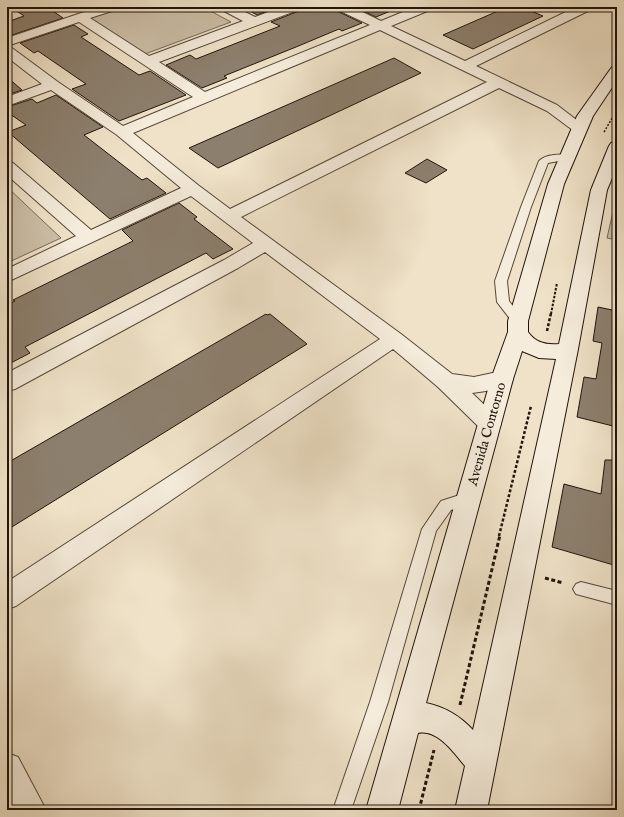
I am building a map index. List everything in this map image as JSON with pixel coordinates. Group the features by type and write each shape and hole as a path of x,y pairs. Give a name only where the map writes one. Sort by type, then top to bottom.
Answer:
{"street":[{"path":"7,42 111,7"},
{"path":"226,7 254,22"},
{"path":"149,62 294,7"},
{"path":"342,7 582,122"},
{"path":"122,132 426,7"},
{"path":"464,66 586,7"},
{"path":"80,17 204,98"},
{"path":"7,51 53,85 122,132 192,189 394,339 446,381 490,424"},
{"name":"Avenida Contorno","path":"382,810 518,326 556,184 582,122 617,70"},
{"path":"229,216 499,82"},
{"path":"7,102 53,85"},
{"path":"471,810 568,349 610,140"},
{"path":"7,166 88,237"},
{"path":"7,276 192,189"},
{"path":"7,383 231,264 266,243"},
{"path":"518,326 524,343 535,350 544,352 558,352 568,349"},
{"path":"7,597 394,339"},
{"path":"446,381 471,386 502,379"},
{"path":"405,724 417,717 440,721 450,728 481,762"},
{"path":"7,768 30,810"}],"lane":[{"path":"342,810 379,702 429,529 446,505 469,498"},
{"path":"581,589 617,598"}],"path":[{"path":"610,140 617,110"},
{"path":"544,352 548,320 557,282"},
{"path":"419,810 433,752 459,713 526,422 533,401"},
{"path":"521,571 581,589"}],"shaded area":[{"path":"119,7 203,7 231,22 145,54 88,18"},
{"path":"7,187 61,238 7,263"},
{"path":"617,194 617,240 607,238"}],"building":[{"path":"11,7 47,7 63,18 9,36 7,34 7,22 24,16"},
{"path":"243,7 278,7 257,15"},
{"path":"301,7 335,7 337,11 362,23 342,31 339,29 224,76 227,78 202,88 166,65 190,55 196,59 280,26 271,22 299,11"},
{"path":"355,7 400,7 376,17"},
{"path":"507,7 521,7 543,16 473,49 443,35"},
{"path":"74,25 88,34 81,37 139,75 150,71 186,95 119,121 72,89 86,84 38,51 34,53 20,43"},
{"path":"394,58 421,73 218,168 189,148"},
{"path":"7,77 22,90 7,95"},
{"path":"56,95 103,127 84,135 142,180 147,178 166,193 110,219 8,132 26,125 7,112 7,107 32,99 37,103"},
{"path":"427,159 447,170 426,183 405,173"},
{"path":"179,203 197,217 194,219 233,249 213,259 206,253 25,347 30,353 7,365 7,305 15,301 13,300 133,241 122,230"},
{"path":"598,307 617,311 617,427 577,417 584,377 596,379 602,343 593,341"},
{"path":"266,314 270,314 307,344 7,530 7,463"},
{"path":"605,460 617,460 617,566 552,547 564,484 601,494"}]}
